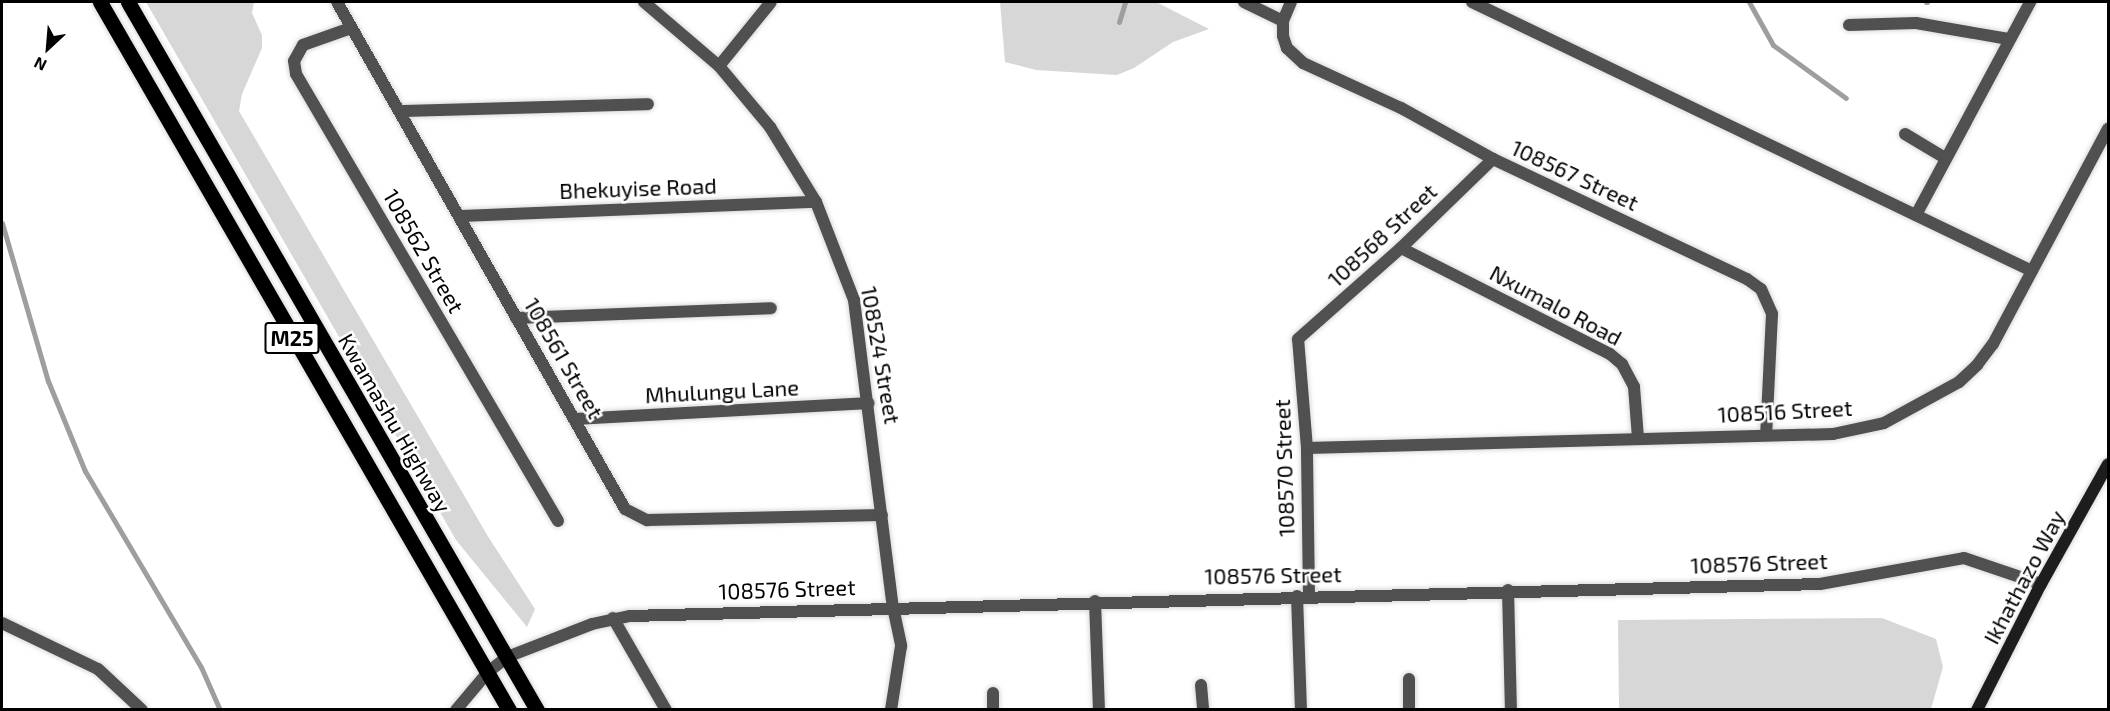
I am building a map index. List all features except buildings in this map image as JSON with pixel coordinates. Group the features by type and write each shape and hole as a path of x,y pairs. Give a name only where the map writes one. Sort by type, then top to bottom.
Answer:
{"main road":[{"name":"Kwamashu Highway","path":"100,2 509,710"},
{"name":"Kwamashu Highway","path":"128,2 327,351 537,710"}],"street":[{"name":"108561 Street","path":"337,2 461,216 516,318 576,418 625,509 638,518 882,515"},
{"name":"108524 Street","path":"644,2 719,66 770,127 816,202 854,300 869,403 893,607 901,646 891,710"},
{"path":"719,66 771,2"},
{"path":"1244,2 1283,21 1292,2"},
{"path":"1472,2 2032,271"},
{"path":"1916,215 2030,2"},
{"name":"108567 Street","path":"1283,21 1287,48 1303,63 1401,108 1492,159 1747,279 1761,289 1772,314 1766,435"},
{"path":"1849,25 1916,23 2010,39"},
{"name":"108562 Street","path":"351,28 303,45 294,61 296,74 558,521"},
{"path":"401,111 648,104"},
{"name":"108516 Street","path":"1307,448 1766,435 1859,430 1884,423 1959,382 1993,344 2109,129"},
{"path":"1905,134 1945,158"},
{"name":"108568 Street","path":"1298,339 1401,248 1492,159"},
{"name":"Bhekuyise Road","path":"461,216 816,202"},
{"name":"Nxumalo Road","path":"1401,248 1622,364 1634,387 1638,438"},
{"path":"516,318 771,308"},
{"name":"108570 Street","path":"1298,339 1307,448 1301,710"},
{"name":"Mhulungu Lane","path":"576,418 869,403"},
{"name":"Ikhathazo Way","path":"1977,710 2041,584 2109,464"},
{"name":"108576 Street","path":"456,710 488,672 507,657 613,618 1095,601 1820,584 1964,558 2041,584"},
{"path":"1508,590 1511,710"},
{"path":"1095,601 1099,710"},
{"path":"613,618 666,710"},
{"path":"2,623 98,669 142,710"},
{"path":"1409,679 1409,710"},
{"path":"1201,685 1203,710"},
{"path":"993,693 993,710"}],"shaded area":[{"path":"146,2 254,2 252,13 262,35 262,48 242,94 239,111 489,538 535,609 527,627 456,540"},
{"path":"1000,2 1156,2 1209,29 1173,42 1134,68 1117,75 1036,70 1005,62"},
{"path":"1882,618 1936,639 1943,667 1931,709 1619,709 1618,620"}],"waterway":[{"path":"1119,22 1125,2"},
{"path":"1749,2 1773,45 1846,98"},
{"path":"2,223 48,381 85,471 201,667 220,710"}]}
